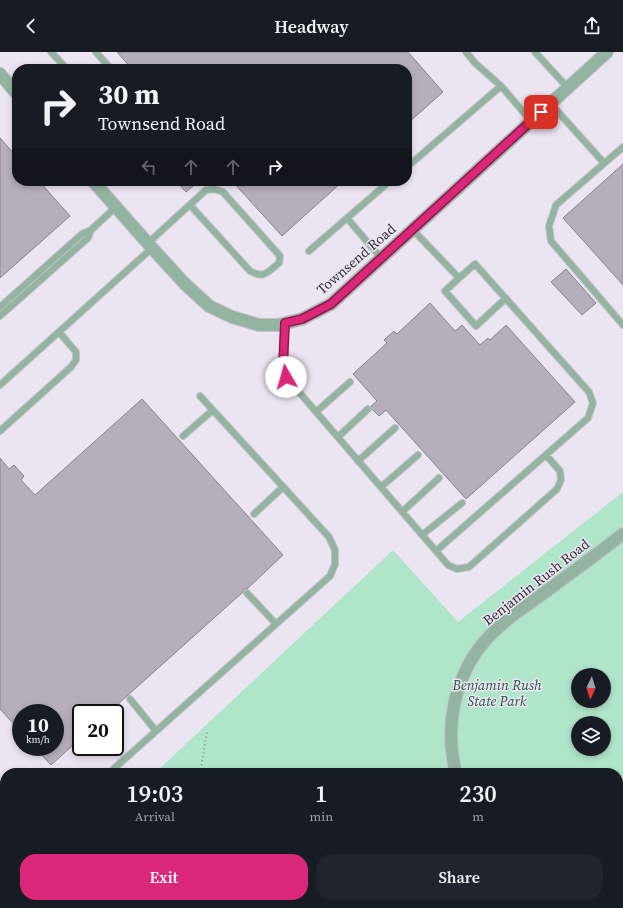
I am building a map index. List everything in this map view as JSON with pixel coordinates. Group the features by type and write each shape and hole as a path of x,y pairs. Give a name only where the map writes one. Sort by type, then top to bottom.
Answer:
{"street":[{"name":"Townsend Road","path":"98,186 185,284 209,306 232,318 259,325 278,325 302,319 331,304 607,52"},
{"path":"0,74 12,88"},
{"name":"Benjamin Rush Road","path":"455,768 450,737 453,706 459,685 470,661 484,641 504,622 623,534"}],"lane":[{"path":"51,52 62,64"},
{"path":"96,52 107,64"},
{"path":"466,52 475,63 501,86 531,121"},
{"path":"535,52 568,88"},
{"path":"412,163 501,86"},
{"path":"551,104 604,163"},
{"path":"623,147 556,205 549,226 551,241 623,325"},
{"path":"309,251 384,186"},
{"path":"0,385 59,332 150,246 190,205 206,190 215,189 222,192 280,256 279,263 266,274 257,275 250,271 190,205"},
{"path":"0,316 82,234 92,230 116,206"},
{"path":"347,218 381,258"},
{"path":"412,230 460,278"},
{"path":"436,551 588,418 593,403 589,392 476,264 445,291 476,326 506,298"},
{"path":"0,307 49,268"},
{"path":"285,323 283,366 286,377 448,565 456,569 469,567 557,489 561,480 560,471 546,455"},
{"path":"0,431 76,360 76,352 59,332"},
{"path":"316,412 350,382"},
{"path":"115,768 330,576 335,564 335,550 329,537 200,396"},
{"path":"338,437 368,409"},
{"path":"183,436 213,410"},
{"path":"358,461 396,428"},
{"path":"381,488 418,455"},
{"path":"402,512 439,478"},
{"path":"254,514 283,487"},
{"path":"422,536 462,503"},
{"path":"247,593 276,624"},
{"path":"130,699 156,731"}],"path":[{"path":"201,768 207,732"}],"green space":[{"name":"Benjamin Rush State Park","path":"623,492 623,768 160,768 393,550 458,622"}],"building":[{"path":"117,52 408,52 443,92 412,120 412,64 128,64"},
{"path":"0,138 12,151 12,186 43,186 70,216 0,278"},
{"path":"623,164 623,285 563,218"},
{"path":"181,186 193,186 186,192"},
{"path":"237,186 337,186 282,236"},
{"path":"566,269 596,303 582,315 551,282"},
{"path":"430,303 455,331 462,325 480,345 488,338 490,340 506,325 575,402 466,499 386,410 379,416 372,409 371,406 377,401 353,374 387,343 384,340 394,331 397,334"},
{"path":"142,399 283,555 118,704 72,704 72,746 64,753 64,704 12,704 12,722 0,709 0,458 9,469 14,465 24,476 21,480 35,495"},
{"path":"42,756 61,756 51,765"}],"route":[{"path":"286,377 283,366 285,323 302,319 331,304 541,112"}]}
